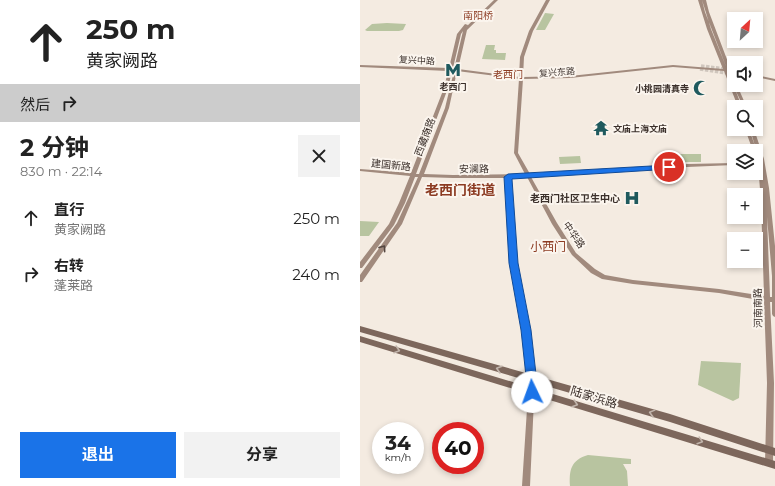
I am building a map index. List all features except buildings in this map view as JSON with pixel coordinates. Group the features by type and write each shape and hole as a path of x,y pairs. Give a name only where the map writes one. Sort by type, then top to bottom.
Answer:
{"main road":[{"name":"西藏南路","path":"360,266 391,225 402,202 441,103 461,30 492,0"},
{"name":"西藏南路","path":"360,280 399,224 420,177 447,108 465,30 496,0"},
{"name":"中华路","path":"548,0 531,31 522,57 516,153 555,224 574,254 593,271 604,277 633,282 719,291 772,300"},
{"path":"700,0 727,66"},
{"path":"704,0 727,65"},
{"name":"复兴中路","path":"360,65 450,70"},
{"name":"复兴东路","path":"450,70 520,80 571,79 644,70 700,67"},
{"name":"复兴东路","path":"644,70 687,68 727,71"},
{"path":"763,77 775,79"},
{"name":"安澜路","path":"420,177 508,177 727,164"},
{"name":"建国新路","path":"360,170 420,177"},
{"path":"508,177 514,263 526,330 532,378 526,486"},
{"name":"河南南路","path":"761,180 772,300 772,464"},
{"name":"河南南路","path":"772,300 775,314"},
{"name":"陆家浜路","path":"360,329 532,378 772,450"},
{"name":"陆家浜路","path":"360,339 772,464"}],"green space":[{"path":"545,13 554,14 545,30 536,30"},
{"path":"372,24 406,24 403,30 399,31 365,30"},
{"path":"486,45 495,45 494,50 496,50 496,53 506,53 505,60 482,59"},
{"path":"680,154 701,154 701,162 682,162"},
{"path":"580,156 581,163 560,164 559,157"},
{"path":"360,221 379,222 369,236 360,236"},
{"path":"701,361 741,363 739,398 733,401 698,385"},
{"path":"588,455 631,459 631,464 623,464 627,471 628,486 570,486 572,466 582,457"}],"tunnel":[{"path":"701,66 727,69"},
{"path":"700,69 727,73"}],"place":[{"name":"老西门","path":"453,70"},
{"name":"小桃园清真寺","path":"701,88"},
{"name":"文庙上海文庙","path":"601,128"},
{"name":"老西门社区卫生中心","path":"632,198"}],"district":[{"name":"南阳桥","path":"478,15"},
{"name":"老西门","path":"508,74"},
{"name":"老西门街道","path":"460,190"},
{"name":"小西门","path":"548,246"}],"route":[{"path":"532,392 532,378 526,330 514,263 508,177 669,167"}]}
